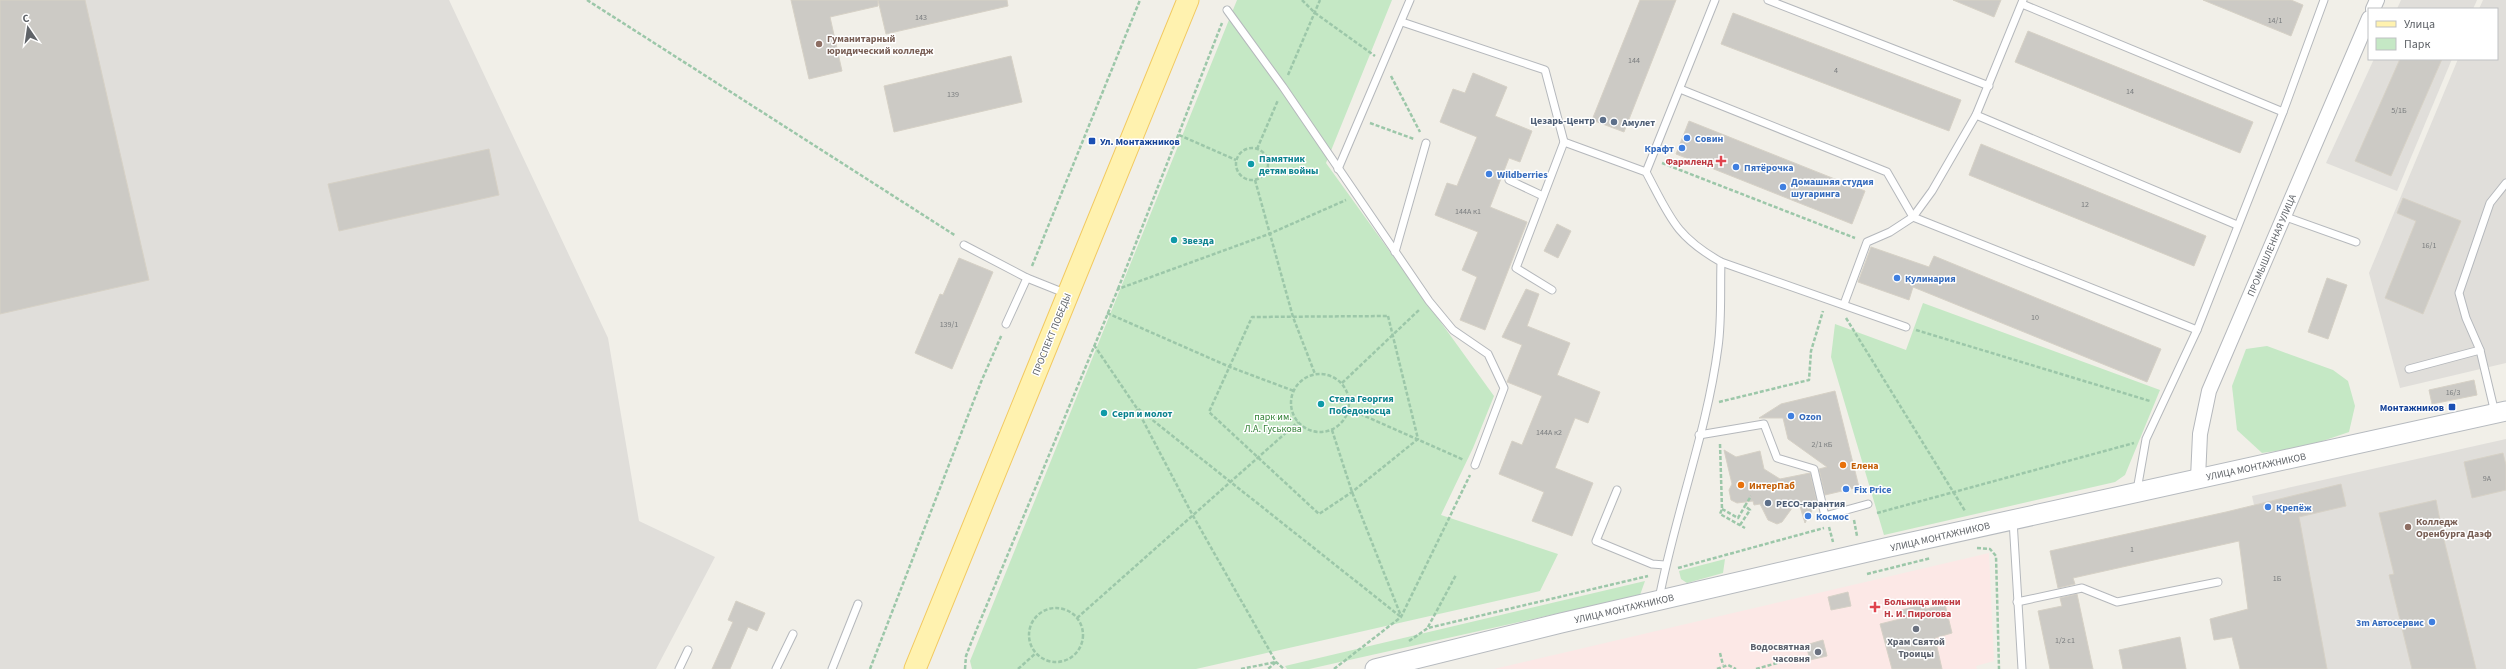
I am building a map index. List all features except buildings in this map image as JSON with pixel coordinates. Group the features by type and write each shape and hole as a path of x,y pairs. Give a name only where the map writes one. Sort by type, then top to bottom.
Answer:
{"main road":[{"name":"ПРОСПЕКТ ПОБЕДЫ","path":"922,663 1067,294 1188,0"},
{"name":"УЛИЦА МОНТАЖНИКОВ","path":"1375,669 1659,600 1972,528 2501,412"}],"street":[{"name":"ПРОМЫШЛЕННАЯ УЛИЦА","path":"2198,478 2200,434 2210,391 2283,216 2368,20"}],"lane":[{"path":"1338,169 1402,22 1410,0"},
{"path":"1646,172 1715,0"},
{"path":"1768,0 1989,86"},
{"path":"2137,492 2146,439 2197,330 2237,225 2283,112 2324,0"},
{"path":"1844,304 1867,242 1890,232 1913,218 1932,191 1976,115 2022,2 2283,112"},
{"path":"1227,10 1283,87 1355,196 1429,301 1453,330 1488,354 1504,388 1475,465"},
{"path":"1402,22 1545,70 1564,142 1516,268 1552,290"},
{"path":"1680,88 1887,172 1913,218 2197,330"},
{"path":"1976,115 2237,225"},
{"path":"1564,142 1646,172 1674,225 1696,248 1721,262 1906,327"},
{"path":"1395,252 1426,143"},
{"path":"1509,180 1543,196"},
{"path":"2501,412 2480,350 2466,318 2459,293 2490,203 2506,183"},
{"path":"2283,216 2356,242"},
{"path":"964,245 1027,278 1067,294"},
{"path":"1659,600 1664,569 1707,405 1718,346 1721,262"},
{"path":"1006,324 1027,278"},
{"path":"2409,369 2480,350"},
{"path":"1699,435 1764,424 1777,458 1814,469 1825,516 1868,504"},
{"path":"1617,490 1596,541 1664,569"},
{"path":"2013,520 2022,669"},
{"path":"2017,602 2082,588 2117,602 2218,582"},
{"path":"832,669 858,604"},
{"path":"776,669 793,634"},
{"path":"679,669 688,650"}],"path":[{"path":"587,0 957,237 964,245"},
{"path":"1027,278 1140,0"},
{"path":"1257,149 1320,0"},
{"path":"965,669 966,656 1107,312 1118,289 1227,10"},
{"path":"1179,135 1236,160"},
{"path":"1257,149 1265,156 1268,165 1264,175 1256,180 1242,177 1236,169 1236,160 1245,150 1257,149"},
{"path":"1652,159 1867,242"},
{"path":"1256,180 1269,234 1293,317 1315,374"},
{"path":"1118,289 1269,234 1355,196"},
{"path":"1707,405 1809,380 1811,351 1827,298"},
{"path":"1342,383 1429,301"},
{"path":"1844,304 1846,321 1969,518 1976,548"},
{"path":"1107,312 1230,367 1294,391"},
{"path":"1388,316 1418,439 1352,492 1320,514 1256,457 1209,412 1252,317 1388,316"},
{"path":"870,669 981,382 1006,324"},
{"path":"1906,327 2162,404"},
{"path":"1094,345 1136,407 1192,514 1276,662 1284,669"},
{"path":"1315,374 1329,375 1342,383 1349,395 1349,409 1344,422 1332,430 1317,433 1310,431 1298,422 1291,407 1294,391 1302,380 1315,374"},
{"path":"1136,407 1401,617"},
{"path":"1334,669 1401,617 1475,465 1349,409"},
{"path":"1077,618 1230,480 1298,422"},
{"path":"1332,430 1352,492 1401,617"},
{"path":"1720,432 1722,509 1720,514 1745,528"},
{"path":"1869,516 2146,439"},
{"path":"1722,509 1738,518 1751,496"},
{"path":"1740,525 1750,510 1745,506"},
{"path":"1847,522 1861,518"},
{"path":"1854,520 1857,536"},
{"path":"1408,642 1428,628 1835,525"},
{"path":"1828,527 1833,542"},
{"path":"1969,549 1990,548 1996,556 1999,669"},
{"path":"1867,574 1933,558"},
{"path":"1428,628 1456,575"},
{"path":"1062,609 1077,618 1083,635 1082,644 1070,658 1053,662 1036,653 1030,642 1030,630 1038,615 1046,610 1062,609"},
{"path":"1720,652 1723,665"},
{"path":"1018,669 1036,653"},
{"path":"1756,669 1798,657"},
{"path":"1241,669 1276,662"},
{"path":"1268,669 1276,662"},
{"path":"1717,669 1723,665 1733,666 1736,669"}],"shaded area":[{"path":"0,0 449,0 608,338 639,521 715,557 656,669 0,669"},
{"path":"2401,0 2477,0 2473,8 2397,8"},
{"path":"2483,0 2506,0 2506,363 2400,388 2369,273 2458,60 2498,60 2498,8 2479,8"},
{"path":"2374,60 2452,60 2397,191 2326,163"},
{"path":"2506,439 2506,669 2291,669 2252,496"},
{"name":"Больница имени Н. И. Пирогова","path":"1989,553 1994,661 1976,666 1977,669 1494,669"}],"green space":[{"name":"парк им. Л.А. Гуськова","path":"1237,0 1392,0 1326,163 1494,396 1473,448 1441,515 1558,554 1540,591 1196,669 972,669 970,661"},
{"path":"1923,303 2160,390 2125,475 2115,482 1884,535 1831,357 1835,324 1906,350"},
{"path":"2267,346 2333,370 2348,381 2355,406 2349,432 2305,447 2262,453 2237,430 2232,386 2246,349"},
{"path":"1725,559 1723,573 1687,583 1681,579 1679,571"},
{"path":"1645,581 1640,595 1309,669 1287,669 1285,666"}],"place":[{"name":"Гуманитарный юридический колледж","path":"819,44"},
{"name":"Цезарь-Центр","path":"1603,120"},
{"name":"Амулет","path":"1614,122"},
{"name":"Совин","path":"1687,138"},
{"name":"Ул. Монтажников","path":"1092,141"},
{"name":"Крафт","path":"1682,148"},
{"name":"Фармленд","path":"1721,161"},
{"name":"Памятник детям войны","path":"1251,164"},
{"name":"Пятёрочка","path":"1736,167"},
{"name":"Wildberries","path":"1489,174"},
{"name":"Домашняя студия шугаринга","path":"1783,187"},
{"name":"Звезда","path":"1174,240"},
{"name":"Кулинария","path":"1897,278"},
{"name":"Стела Георгия Победоносца","path":"1321,404"},
{"name":"Монтажников","path":"2452,407"},
{"name":"Серп и молот","path":"1104,413"},
{"name":"Ozon","path":"1791,416"},
{"name":"Елена","path":"1843,465"},
{"name":"ИнтерПаб","path":"1741,485"},
{"name":"Fix Price","path":"1846,489"},
{"name":"PECO-гарантия","path":"1768,503"},
{"name":"Крепёж","path":"2268,507"},
{"name":"Космос","path":"1808,516"},
{"name":"Колледж Оренбурга Даэф","path":"2408,527"},
{"name":"Больница имени Н. И. Пирогова","path":"1875,607"},
{"name":"3m Автосервис","path":"2432,622"},
{"name":"Храм Святой Троицы","path":"1916,629"},
{"name":"Водосвятная часовня","path":"1818,652"}]}
